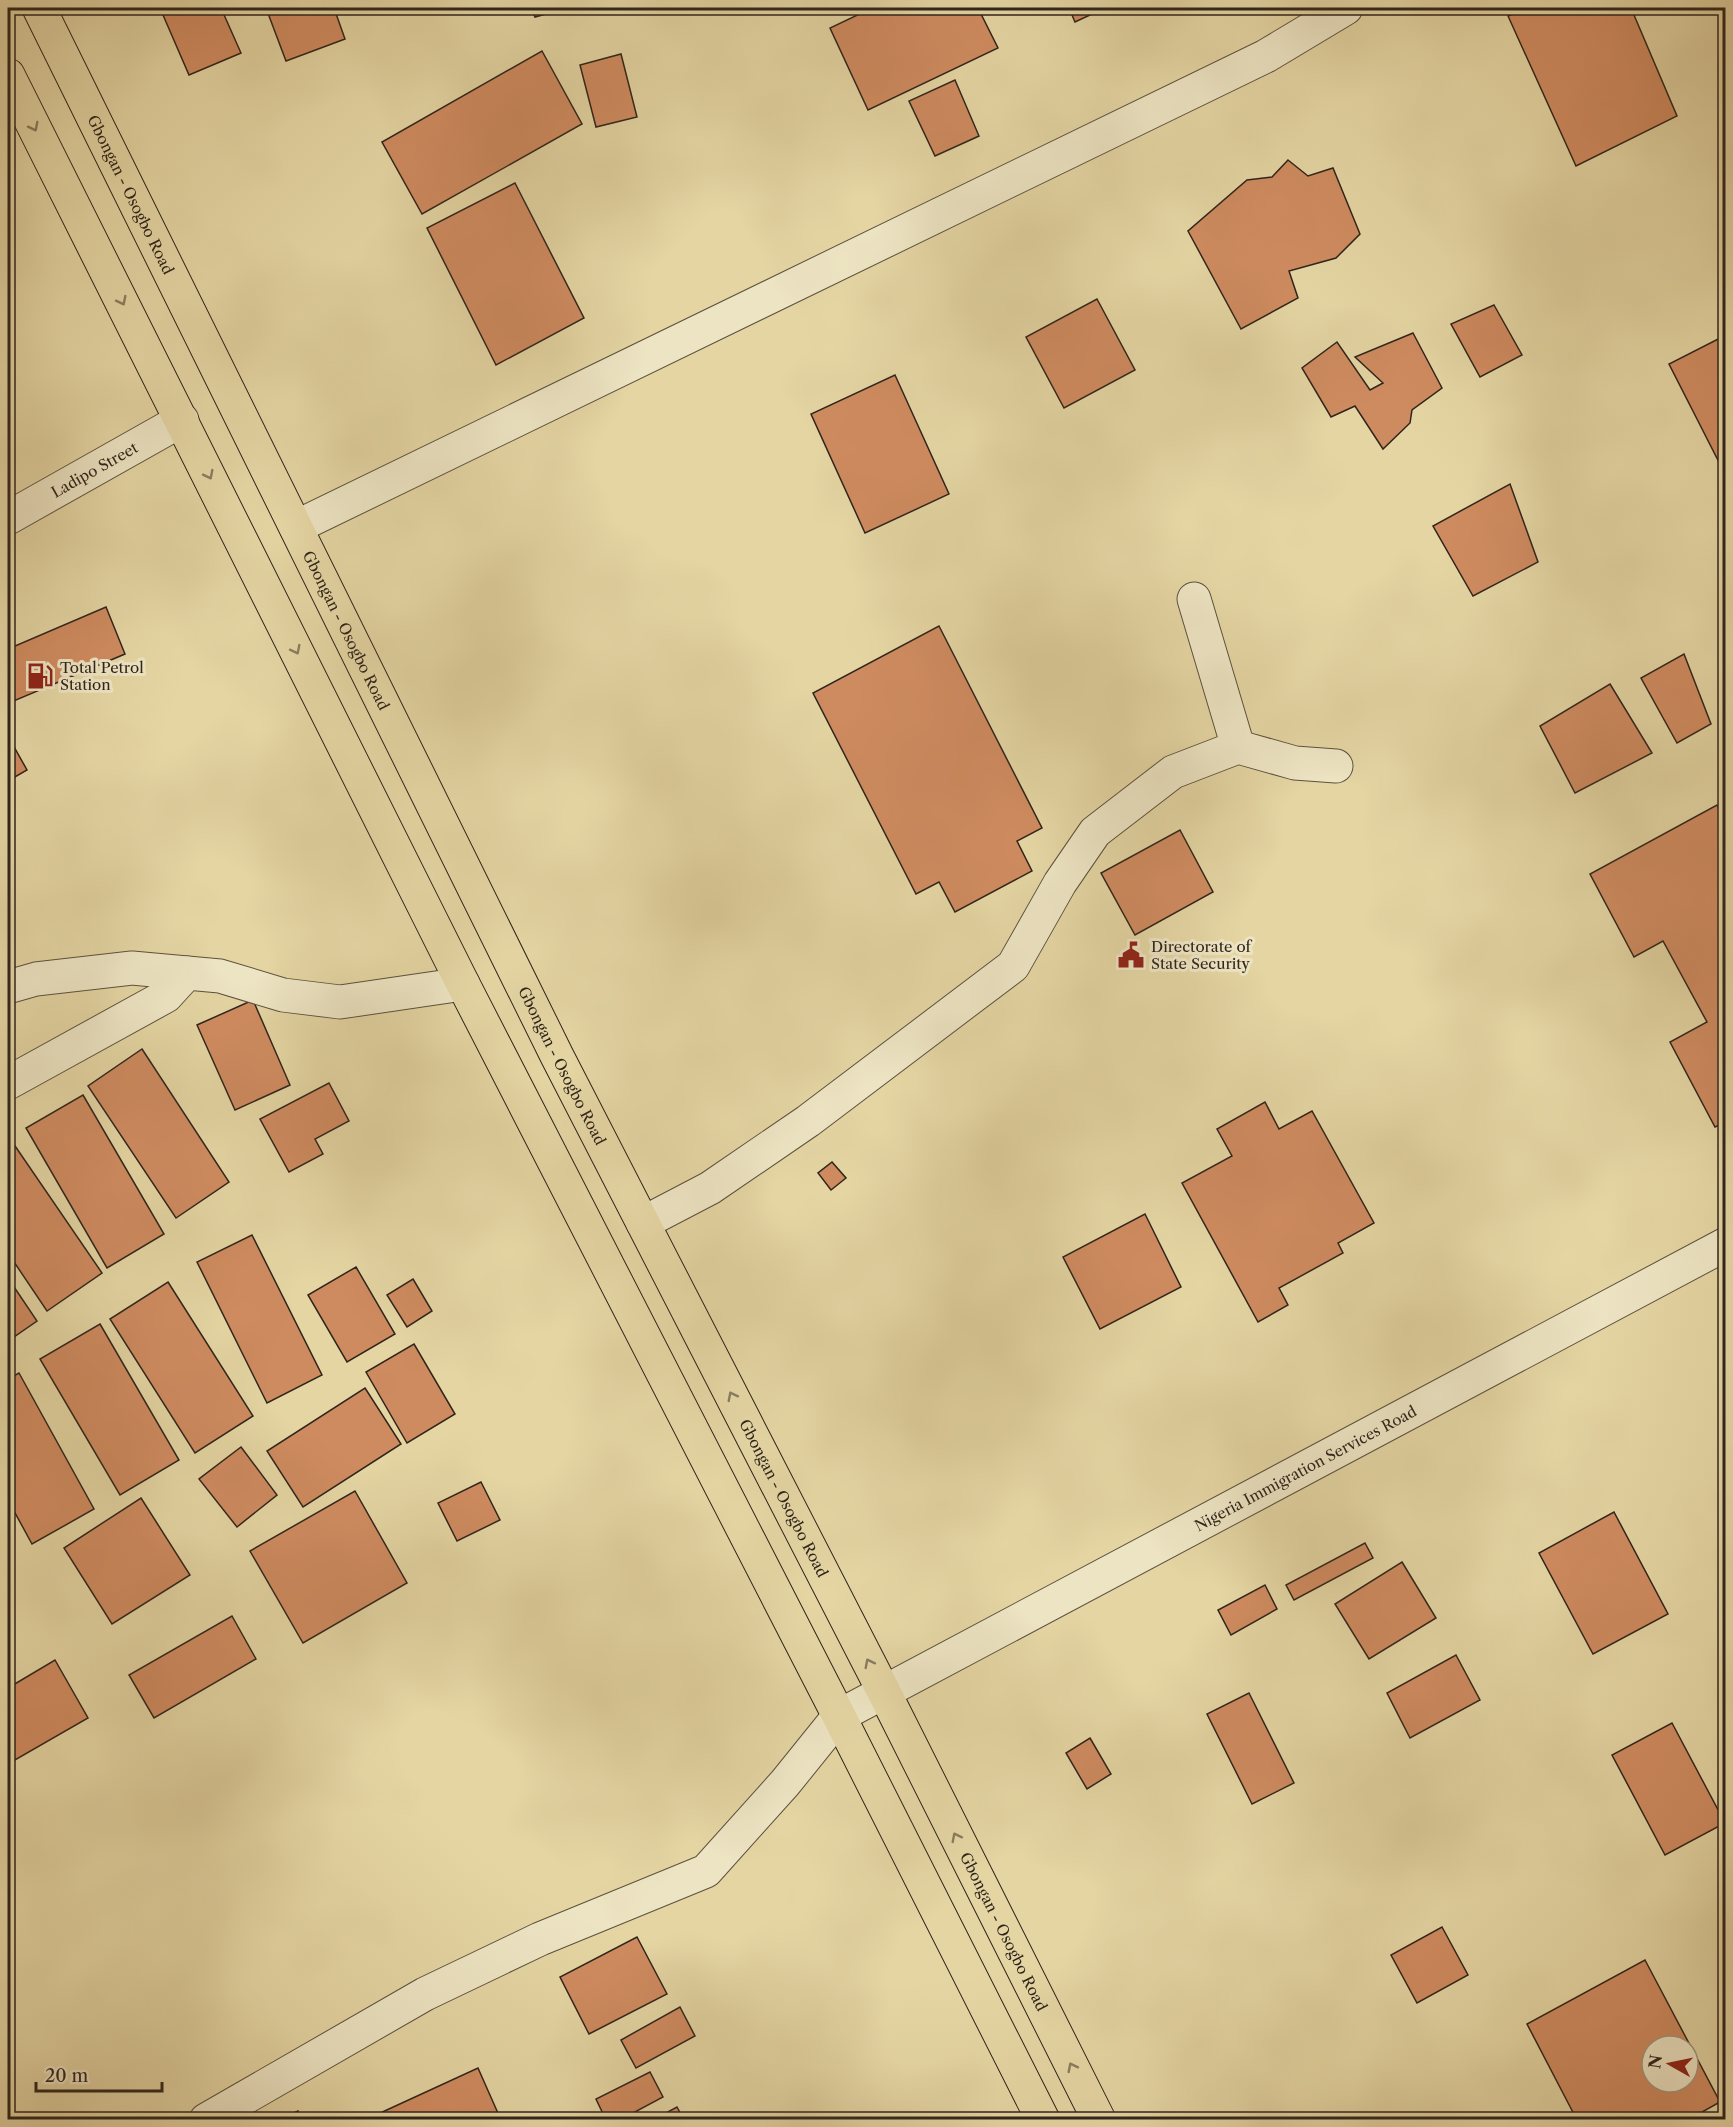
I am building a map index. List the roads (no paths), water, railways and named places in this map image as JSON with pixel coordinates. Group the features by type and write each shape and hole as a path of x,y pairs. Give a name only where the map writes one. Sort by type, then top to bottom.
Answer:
{"main road":[{"name":"Gbongan - Osogbo Road","path":"39,8 643,1223 884,1692 1098,2120"},
{"path":"9,81 182,420 463,984 839,1716 1043,2120"}],"street":[{"path":"296,527 1266,56 1346,8"},
{"name":"Ladipo Street","path":"8,518 182,420"},
{"path":"1194,599 1238,747"},
{"path":"643,1223 710,1188 808,1121 1013,966 1060,883 1095,832 1173,772 1238,747 1295,763 1336,766"},
{"path":"8,987 36,979 132,968 220,976 283,995 340,1002 463,984"},
{"path":"8,1083 166,996 187,973"},
{"name":"Nigeria Immigration Services Road","path":"839,1716 1725,1244"},
{"path":"206,2120 425,1994 540,1939 706,1871 785,1783 839,1716"}],"place":[{"name":"Total Petrol Station","path":"40,676"},
{"name":"Directorate of State Security","path":"1131,955"}]}
